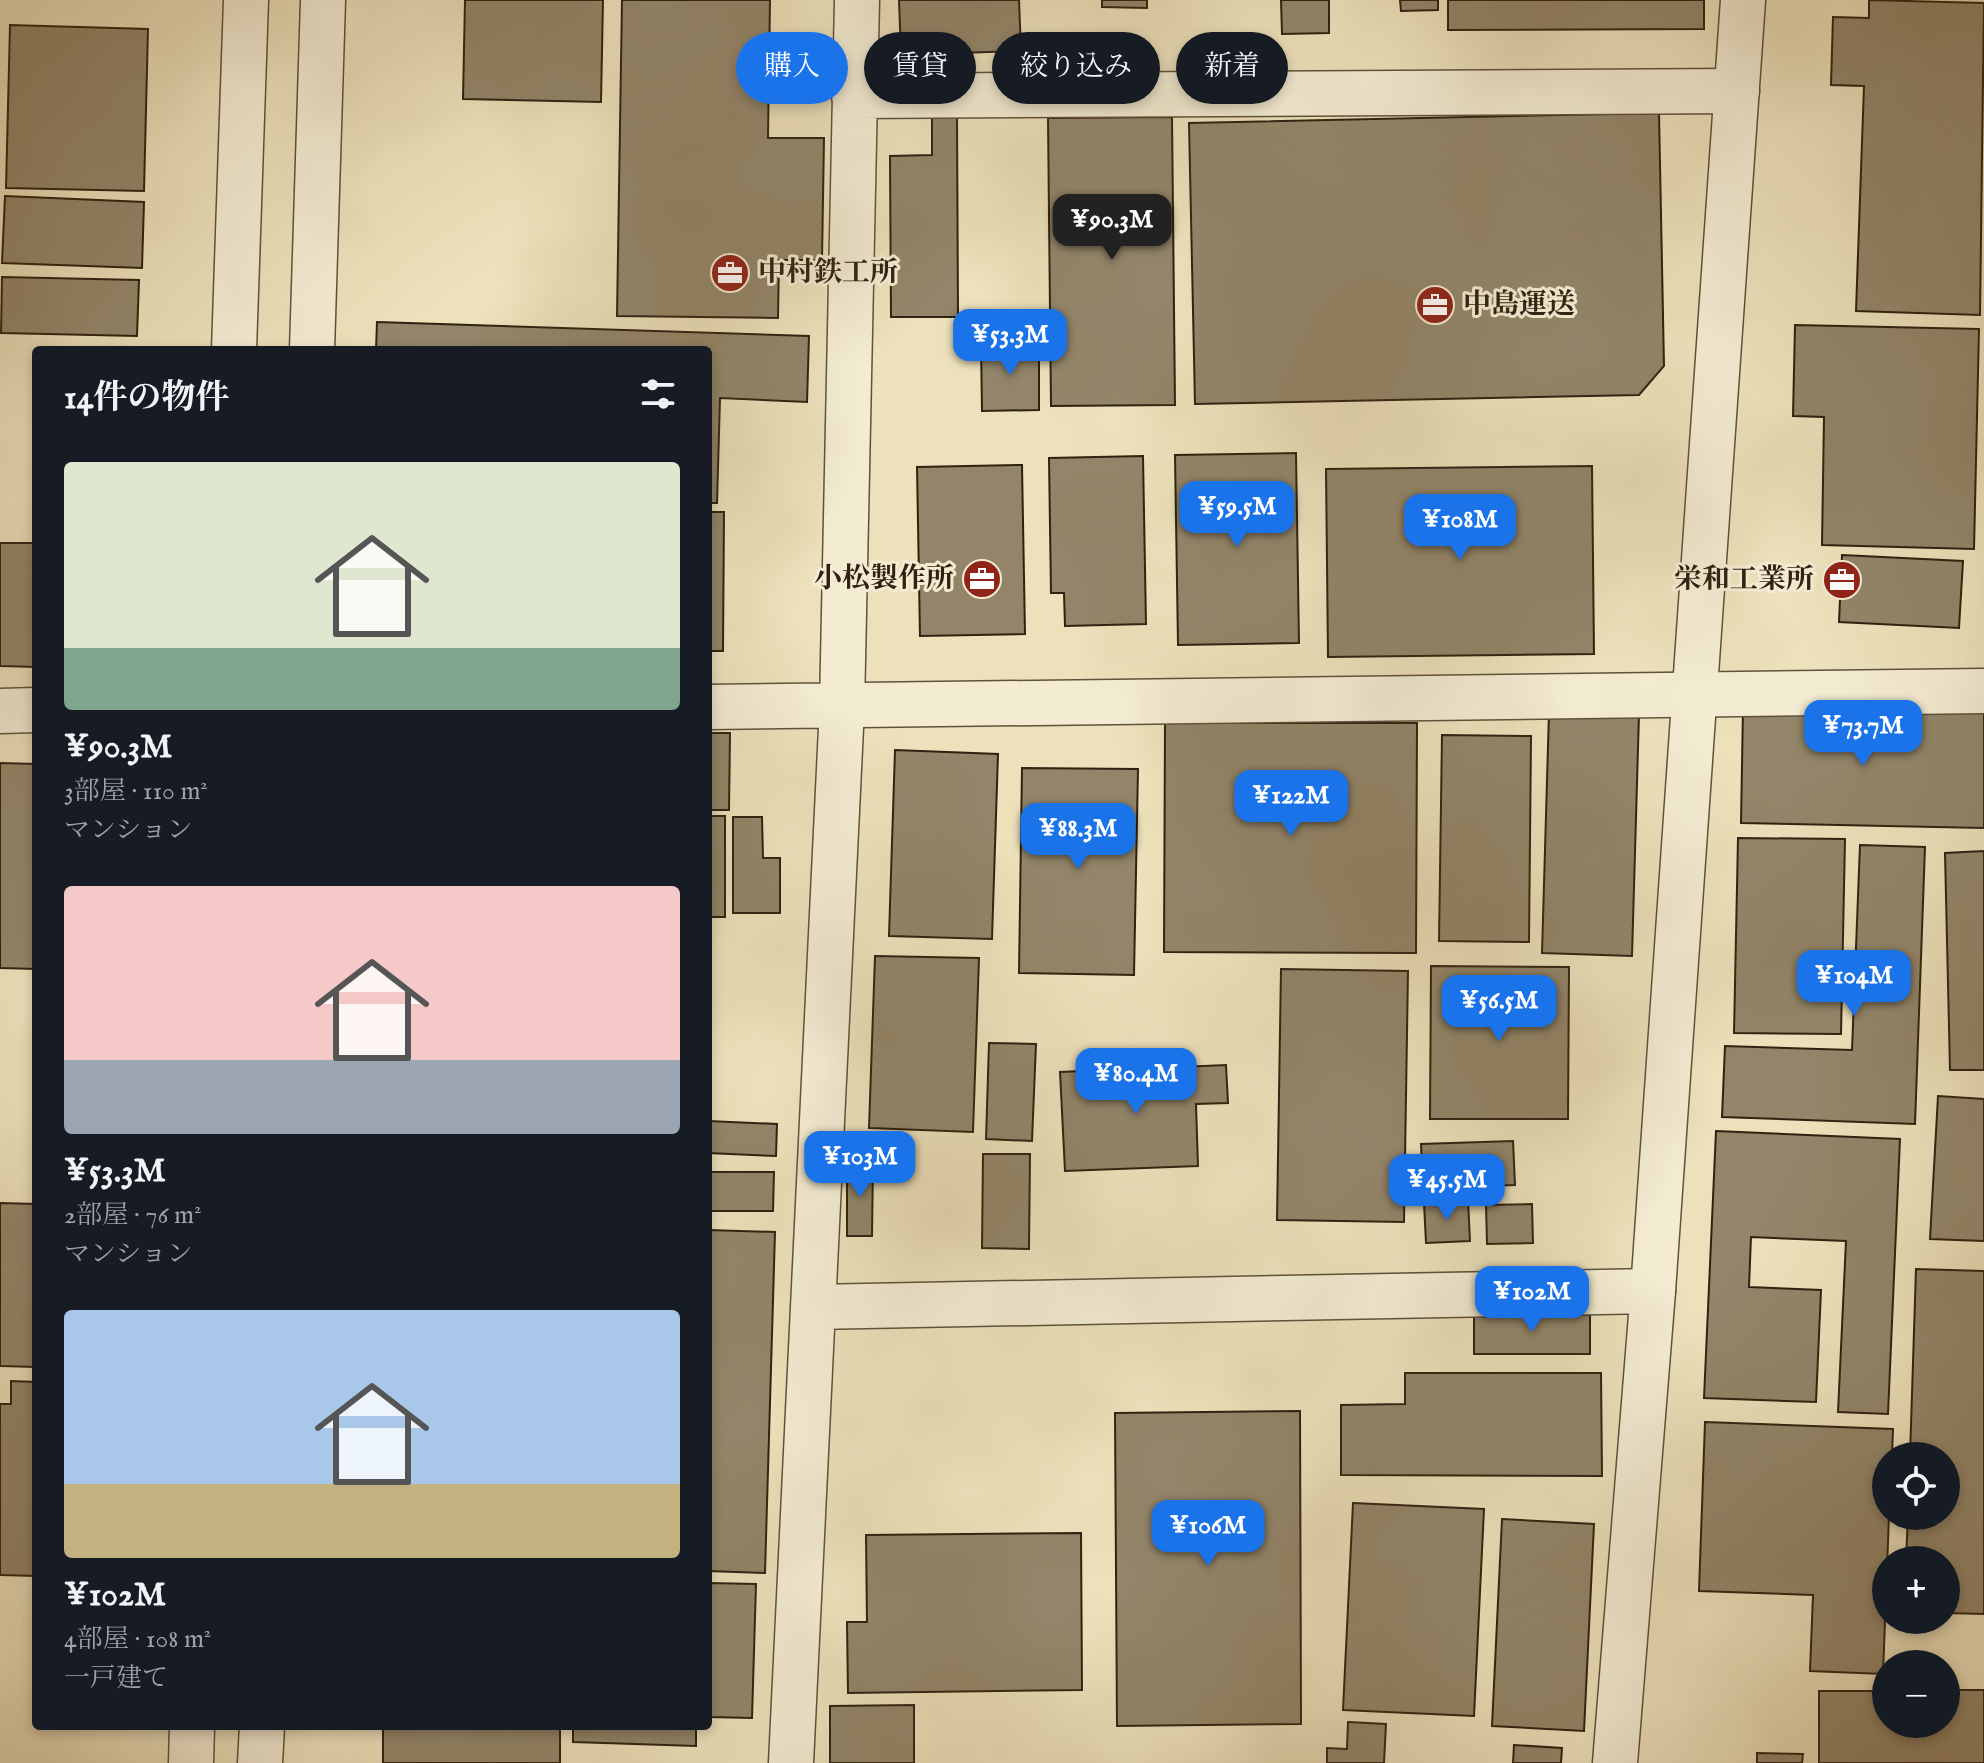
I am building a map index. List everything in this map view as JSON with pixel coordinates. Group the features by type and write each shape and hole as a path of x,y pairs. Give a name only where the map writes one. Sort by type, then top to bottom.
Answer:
{"street":[{"path":"234,346 246,0"},
{"path":"312,346 323,0"},
{"path":"791,1763 842,707 857,0"},
{"path":"1615,1763 1653,1291 1743,0"},
{"path":"854,96 1737,91"},
{"path":"712,707 1693,692 1984,691"},
{"path":"0,711 32,710"},
{"path":"814,1307 1653,1291"},
{"path":"191,1763 192,1730"},
{"path":"260,1763 262,1730"}],"building":[{"path":"465,0 603,0 601,102 463,99"},
{"path":"622,0 770,0 770,32 736,32 736,104 768,104 768,138 824,138 822,260 779,260 778,318 617,316"},
{"path":"899,0 1019,0 1020,32 992,32 992,52 976,52 976,32 900,32"},
{"path":"1102,0 1147,0 1147,8 1102,7"},
{"path":"1281,0 1329,0 1329,33 1282,32"},
{"path":"1400,0 1438,0 1438,10 1401,11"},
{"path":"1448,0 1704,0 1704,29 1448,30"},
{"path":"1869,0 1984,3 1980,315 1856,311 1864,86 1831,85 1833,17 1869,18"},
{"path":"10,25 148,29 144,191 6,188"},
{"path":"1659,113 1664,366 1639,395 1195,404 1189,123"},
{"path":"957,114 958,317 891,317 890,156 932,155 932,115"},
{"path":"1172,117 1175,405 1051,406 1048,118"},
{"path":"5,196 144,202 142,268 2,263"},
{"path":"2,277 139,280 137,336 1,333"},
{"path":"377,322 809,336 807,402 720,398 717,503 712,503 712,346 376,346"},
{"path":"1795,325 1979,329 1974,549 1822,545 1824,417 1793,416"},
{"path":"981,343 1039,343 1039,410 982,411"},
{"path":"1296,453 1299,643 1178,645 1175,455"},
{"path":"1143,456 1146,624 1065,626 1064,593 1051,593 1049,458"},
{"path":"1022,465 1025,634 920,636 917,467"},
{"path":"1592,466 1594,654 1328,657 1326,469"},
{"path":"712,512 724,512 723,651 712,651"},
{"path":"0,543 32,543 32,667 0,666"},
{"path":"1842,555 1963,561 1959,628 1839,622"},
{"path":"1743,707 1984,712 1984,828 1741,823"},
{"path":"1549,712 1639,714 1632,956 1542,953"},
{"path":"1165,723 1417,723 1416,953 1164,952"},
{"path":"712,733 730,733 729,810 712,810"},
{"path":"1442,735 1531,736 1529,942 1439,941"},
{"path":"895,750 998,754 992,939 889,936"},
{"path":"0,763 32,764 32,969 0,968"},
{"path":"1022,768 1138,769 1134,975 1019,973"},
{"path":"712,816 725,816 725,917 712,917"},
{"path":"733,817 762,817 763,858 780,858 780,913 733,913"},
{"path":"1738,838 1845,839 1841,1034 1734,1033"},
{"path":"1860,845 1925,847 1915,1124 1722,1117 1725,1046 1852,1050"},
{"path":"1984,851 1984,1070 1950,1070 1945,853"},
{"path":"875,956 979,958 973,1132 869,1128"},
{"path":"1431,966 1569,967 1568,1119 1430,1119"},
{"path":"1281,969 1408,971 1404,1222 1277,1220"},
{"path":"989,1043 1036,1044 1032,1141 986,1139"},
{"path":"1226,1065 1228,1103 1196,1104 1198,1166 1065,1171 1060,1072"},
{"path":"1938,1096 1984,1099 1984,1241 1930,1239"},
{"path":"712,1121 777,1124 776,1156 712,1153"},
{"path":"1716,1131 1900,1139 1888,1414 1838,1412 1846,1241 1751,1237 1749,1287 1821,1290 1816,1402 1704,1398"},
{"path":"1513,1141 1515,1185 1423,1188 1421,1144"},
{"path":"983,1154 1030,1154 1029,1249 982,1248"},
{"path":"847,1162 873,1163 872,1236 847,1236"},
{"path":"712,1172 774,1172 773,1211 712,1211"},
{"path":"1468,1200 1470,1241 1426,1243 1424,1203"},
{"path":"0,1203 32,1204 32,1367 0,1366"},
{"path":"1532,1204 1533,1243 1487,1244 1486,1205"},
{"path":"712,1230 775,1232 765,1573 712,1571"},
{"path":"1916,1269 1984,1271 1984,1614 1960,1613 1960,1546 1907,1546 1907,1530 1960,1530 1960,1442 1910,1442"},
{"path":"1474,1315 1590,1315 1590,1354 1474,1354"},
{"path":"1405,1373 1601,1373 1602,1476 1341,1475 1341,1405 1405,1404"},
{"path":"11,1381 32,1382 32,1576 0,1575 0,1404 11,1404"},
{"path":"1300,1411 1301,1724 1117,1726 1115,1413"},
{"path":"1705,1422 1893,1429 1893,1442 1872,1442 1872,1530 1888,1530 1888,1546 1872,1546 1872,1634 1885,1634 1884,1650 1872,1650 1872,1674 1810,1671 1813,1595 1699,1591"},
{"path":"1353,1503 1484,1509 1474,1716 1343,1710"},
{"path":"1502,1519 1594,1524 1584,1731 1492,1726"},
{"path":"1081,1533 1082,1690 848,1693 847,1622 867,1622 866,1535"},
{"path":"712,1583 756,1584 752,1718 712,1717"},
{"path":"1960,1690 1984,1690 1984,1763 1819,1763 1819,1691 1872,1691 1872,1738 1960,1738"},
{"path":"914,1705 914,1763 830,1763 830,1706"},
{"path":"1348,1722 1386,1724 1384,1763 1327,1763 1327,1748 1347,1749"},
{"path":"383,1730 560,1730 560,1763 383,1763"},
{"path":"573,1730 696,1730 696,1746 573,1742"},
{"path":"1514,1745 1562,1748 1561,1763 1513,1763"},
{"path":"1757,1753 1803,1754 1802,1763 1757,1763"}],"place":[{"name":"中村鉄工所","path":"730,273"},
{"name":"中島運送","path":"1435,305"},
{"name":"小松製作所","path":"982,579"},
{"name":"栄和工業所","path":"1842,580"}]}
